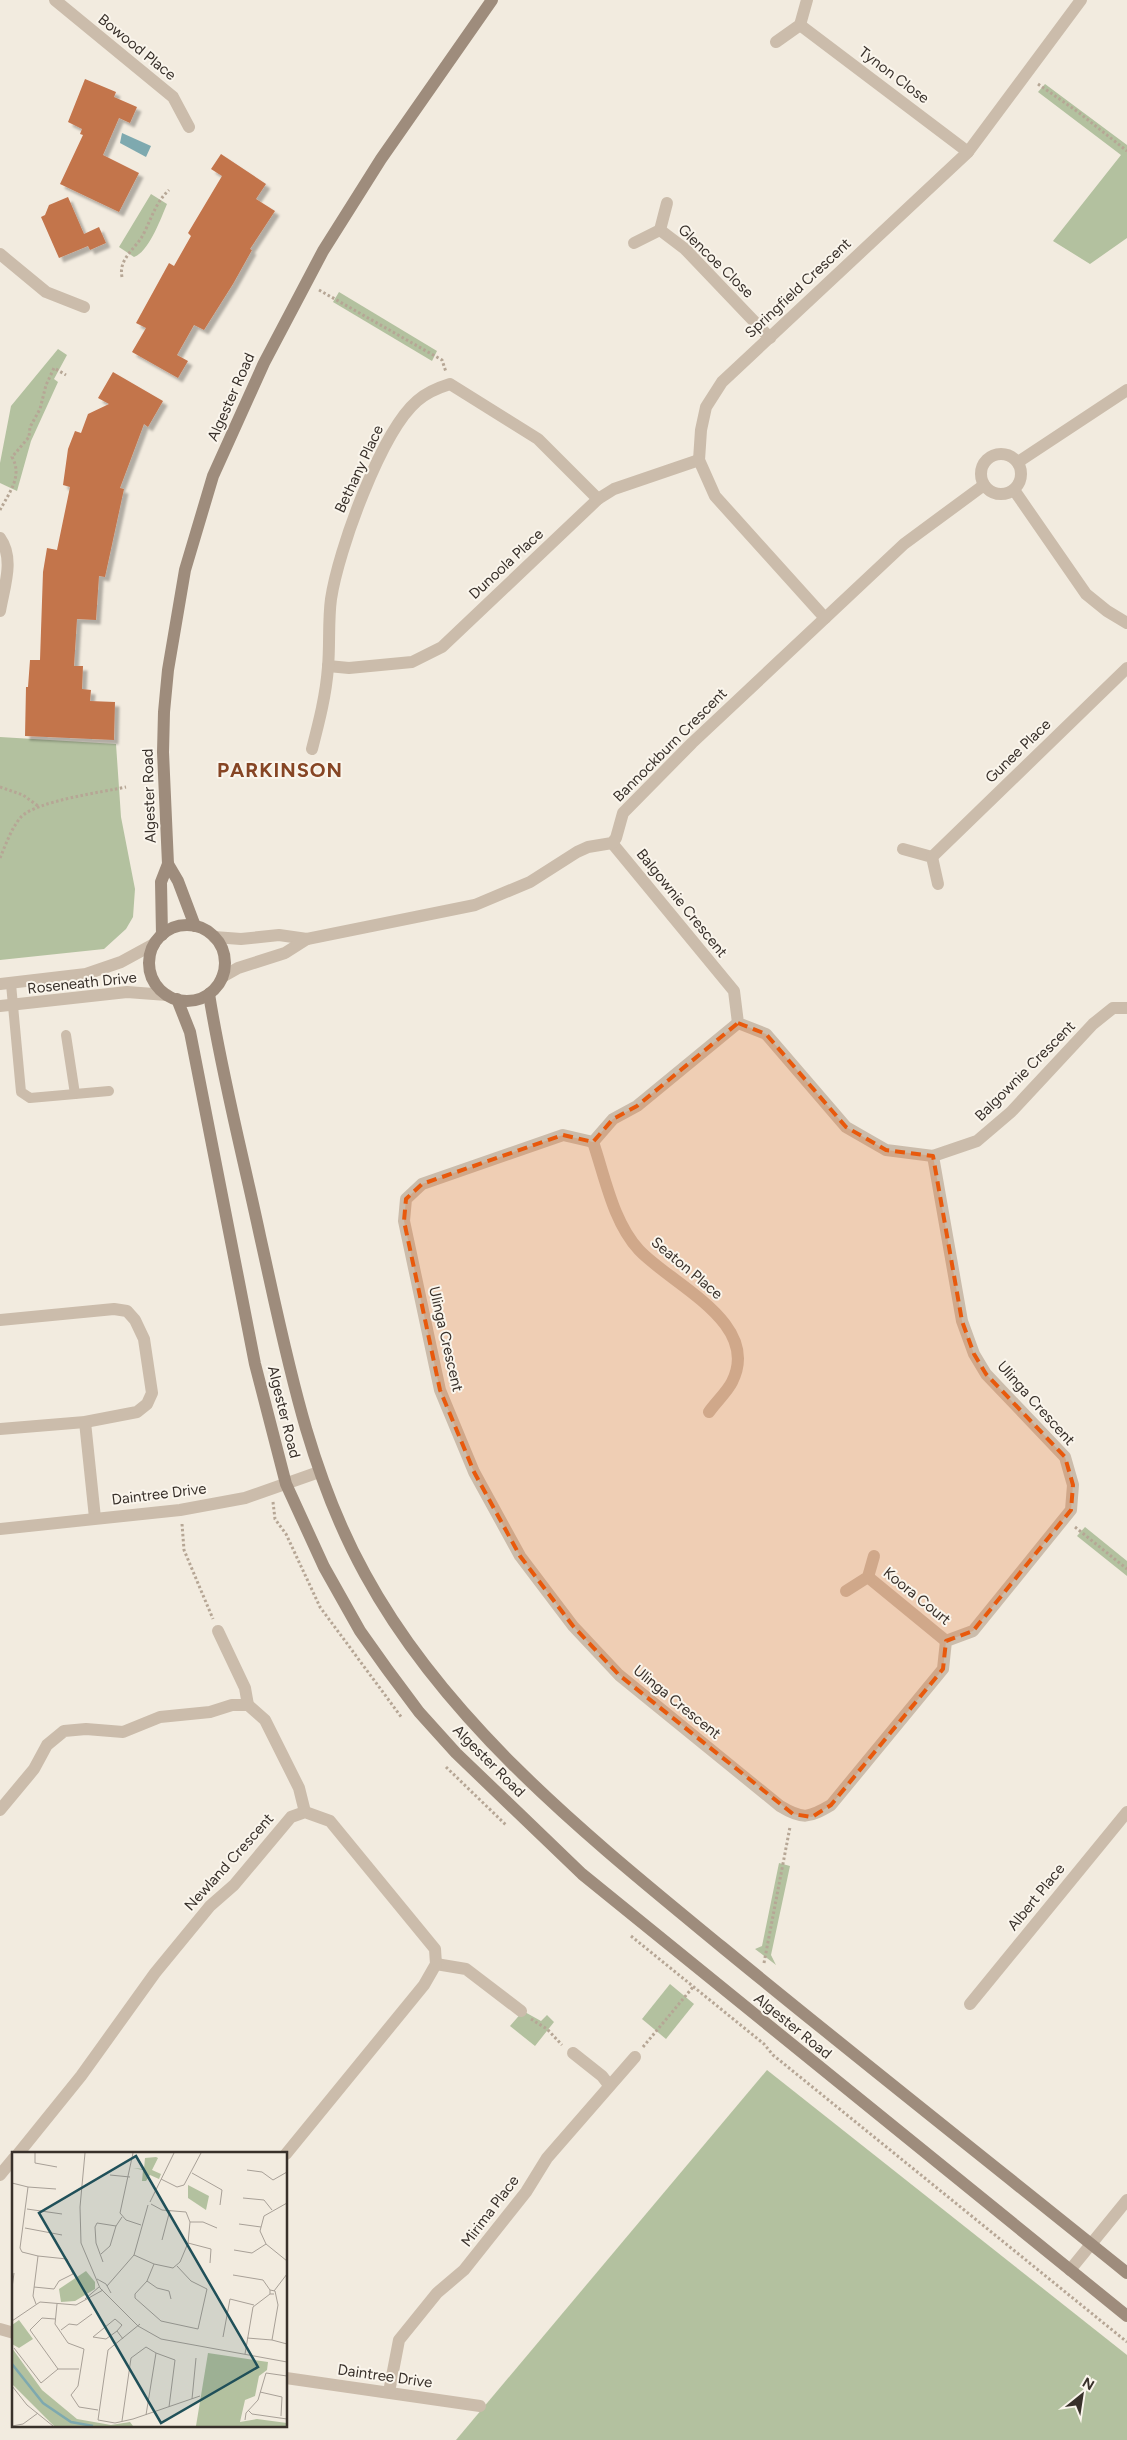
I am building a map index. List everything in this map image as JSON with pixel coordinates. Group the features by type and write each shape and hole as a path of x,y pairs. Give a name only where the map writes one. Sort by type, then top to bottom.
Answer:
{"main road":[{"name":"Algester Road","path":"158,940 161,882 168,864 164,796 164,712 168,670 184,570 213,476 264,362 322,251 381,159 492,0"},
{"name":"Algester Road","path":"168,864 178,881 195,926"},
{"path":"183,925 195,926 205,930 221,946 225,957 222,978 209,994 200,999 172,997 153,978 150,967 158,940 183,925"},
{"name":"Algester Road","path":"209,994 217,1044 292,1382 319,1472 338,1521 384,1608 429,1672 472,1722 589,1834 684,1915 1127,2273"},
{"name":"Algester Road","path":"172,997 190,1032 255,1364 286,1484 324,1568 360,1631 419,1712 456,1753 582,1874 1127,2316"}],"street":[{"name":"Bowood Place","path":"55,0 173,97 189,127"},
{"path":"776,42 800,25 807,0"},
{"name":"Springfield Crescent","path":"825,618 715,496 699,460 701,430 706,407 722,382 968,152 1081,0"},
{"name":"Tynon Close","path":"800,25 968,152"},
{"name":"Glencoe Close","path":"634,244 660,230 667,203"},
{"name":"Glencoe Close","path":"660,230 685,249 770,338"},
{"path":"0,254 46,292 84,307"},
{"path":"450,384 538,439 598,499"},
{"name":"Bethany Place","path":"312,750 324,702 328,666 331,599 342,547 362,496 394,430 415,402 432,389 450,384"},
{"path":"1018,462 1127,390"},
{"path":"1007,454 1018,462 1022,474 1018,486 1014,490 998,494 984,485 981,471 988,459 993,455 1007,454"},
{"name":"Dunoola Place","path":"328,666 349,668 412,662 442,647 598,499 614,489 699,460"},
{"name":"Bannockburn Crescent","path":"612,843 616,838 623,813 630,805 904,544 984,485"},
{"path":"1014,490 1086,594 1107,611 1127,622"},
{"path":"0,538 6,546 8,567 0,611"},
{"name":"Gunee Place","path":"932,857 1127,668"},
{"path":"214,937 241,939 279,935 307,939 475,905 530,882 583,849 612,843"},
{"name":"Balgownie Crescent","path":"612,843 734,992 738,1023 766,1034 846,1128 886,1150 933,1156 977,1141 1010,1112 1093,1024 1113,1008 1127,1008"},
{"path":"904,849 932,857 938,884"},
{"path":"222,978 238,968 285,953 307,939"},
{"name":"Roseneath Drive","path":"5,984 86,974 121,962 158,940"},
{"name":"Roseneath Drive","path":"6,1006 127,992 172,997"},
{"path":"593,1142 613,1119 636,1106 738,1023"},
{"name":"Ulinga Crescent","path":"593,1142 563,1135 422,1184 406,1199 404,1221 440,1390 474,1472 520,1556 573,1626 619,1675 780,1806 793,1814"},
{"name":"Seaton Place","path":"593,1142 621,1223 639,1250 713,1310 734,1335 740,1358 732,1382 709,1412"},
{"name":"Ulinga Crescent","path":"933,1156 962,1321 974,1354 986,1374 1065,1457 1073,1485 1071,1510 1065,1519 973,1631 946,1641"},
{"path":"0,1320 114,1310 127,1311 135,1320 144,1338 152,1393 147,1404 137,1412 85,1422 0,1429"},
{"path":"85,1422 95,1518"},
{"name":"Daintree Drive","path":"0,1530 180,1510 245,1498 319,1472"},
{"name":"Koora Court","path":"846,1591 868,1577 874,1556"},
{"name":"Koora Court","path":"868,1577 946,1641"},
{"path":"218,1631 246,1688 248,1705"},
{"path":"793,1814 812,1817 831,1805 943,1669 946,1641"},
{"path":"0,1810 34,1769 47,1745 64,1731 86,1729 123,1732 160,1717 210,1712 232,1705 248,1705 265,1720 298,1788 306,1812 330,1821 435,1949 436,1964 424,1985 288,2152"},
{"name":"Newland Crescent","path":"20,2152 81,2076 155,1974 210,1906 234,1885 291,1817 306,1812"},
{"name":"Albert Place","path":"970,2004 1127,1812"},
{"path":"436,1964 466,1969 521,2011"},
{"path":"574,2053 602,2076 609,2085"},
{"name":"Mirima Place","path":"389,2392 399,2340 437,2293 464,2270 526,2192 547,2158 635,2057"},
{"path":"0,2175 12,2160"},
{"path":"1070,2270 1127,2200"},
{"name":"Daintree Drive","path":"288,2378 480,2406"}],"lane":[{"path":"5,984 6,1006 21,1092 30,1098 109,1091"},
{"path":"66,1035 75,1094"}],"path":[{"path":"1026,76 1078,112 1127,151"},
{"path":"122,277 120,269 130,250 143,236 162,196 169,190"},
{"path":"306,282 442,360 450,384"},
{"path":"0,510 17,478 16,463 12,457 29,437 30,427 40,409 46,385 54,368 66,375"},
{"path":"0,787 23,795 38,806"},
{"path":"0,858 10,833 18,821 38,806 126,787"},
{"path":"180,1510 184,1550 218,1631"},
{"path":"1065,1519 1127,1569"},
{"path":"764,1963 793,1814"},
{"path":"635,2057 693,1987"},
{"path":"521,2011 520,2014 547,2029 570,2054 574,2053"}],"highlighted area":[{"path":"738,1023 766,1034 846,1127 886,1150 933,1156 962,1321 974,1354 986,1374 1065,1457 1073,1485 1071,1510 973,1631 946,1641 943,1669 831,1805 812,1817 793,1814 619,1675 573,1626 520,1556 474,1472 440,1390 404,1221 406,1199 422,1184 563,1135 593,1142 613,1119 637,1106"}],"green space":[{"path":"1045,84 1127,145 1127,238 1090,264 1053,241 1121,155 1038,92"},
{"path":"151,194 167,204 158,226 145,249 134,257 119,247"},
{"path":"339,292 437,351 432,361 333,302"},
{"path":"58,349 67,355 54,379 58,382 31,441 17,491 0,483 0,463 11,406"},
{"path":"0,737 116,744 121,817 135,889 133,917 126,929 104,949 0,960"},
{"path":"1085,1527 1127,1561 1127,1576 1077,1536"},
{"path":"779,1863 790,1866 771,1955 776,1965 755,1949 762,1946"},
{"path":"670,1984 694,2004 666,2039 642,2019"},
{"path":"523,2011 541,2021 547,2015 554,2022 535,2046 510,2026"},
{"path":"767,2070 1127,2355 1127,2440 456,2440"}],"water":[{"path":"122,133 151,146 146,157 120,143"}],"building":[{"path":"85,79 116,92 114,97 137,107 130,123 119,118 103,155 139,173 119,212 60,184 83,135 80,134 82,129 68,122"},
{"path":"221,154 266,184 256,199 275,211 250,249 252,250 233,284 204,330 194,325 177,355 188,361 178,378 132,352 146,328 136,323 169,263 174,266 191,236 188,233 222,176 211,169"},
{"path":"68,197 84,234 99,227 106,243 90,250 88,246 59,258 41,217 45,215 49,205"},
{"path":"113,372 163,401 148,427 144,424 120,488 124,489 105,577 99,576 96,620 77,619 74,666 83,666 82,689 91,690 90,701 115,702 114,740 25,736 26,687 28,687 30,660 40,660 43,572 47,548 57,550 70,487 63,485 68,449 75,431 81,433 88,414 109,404 98,398"}],"district":[{"name":"PARKINSON","path":"280,770"}]}
